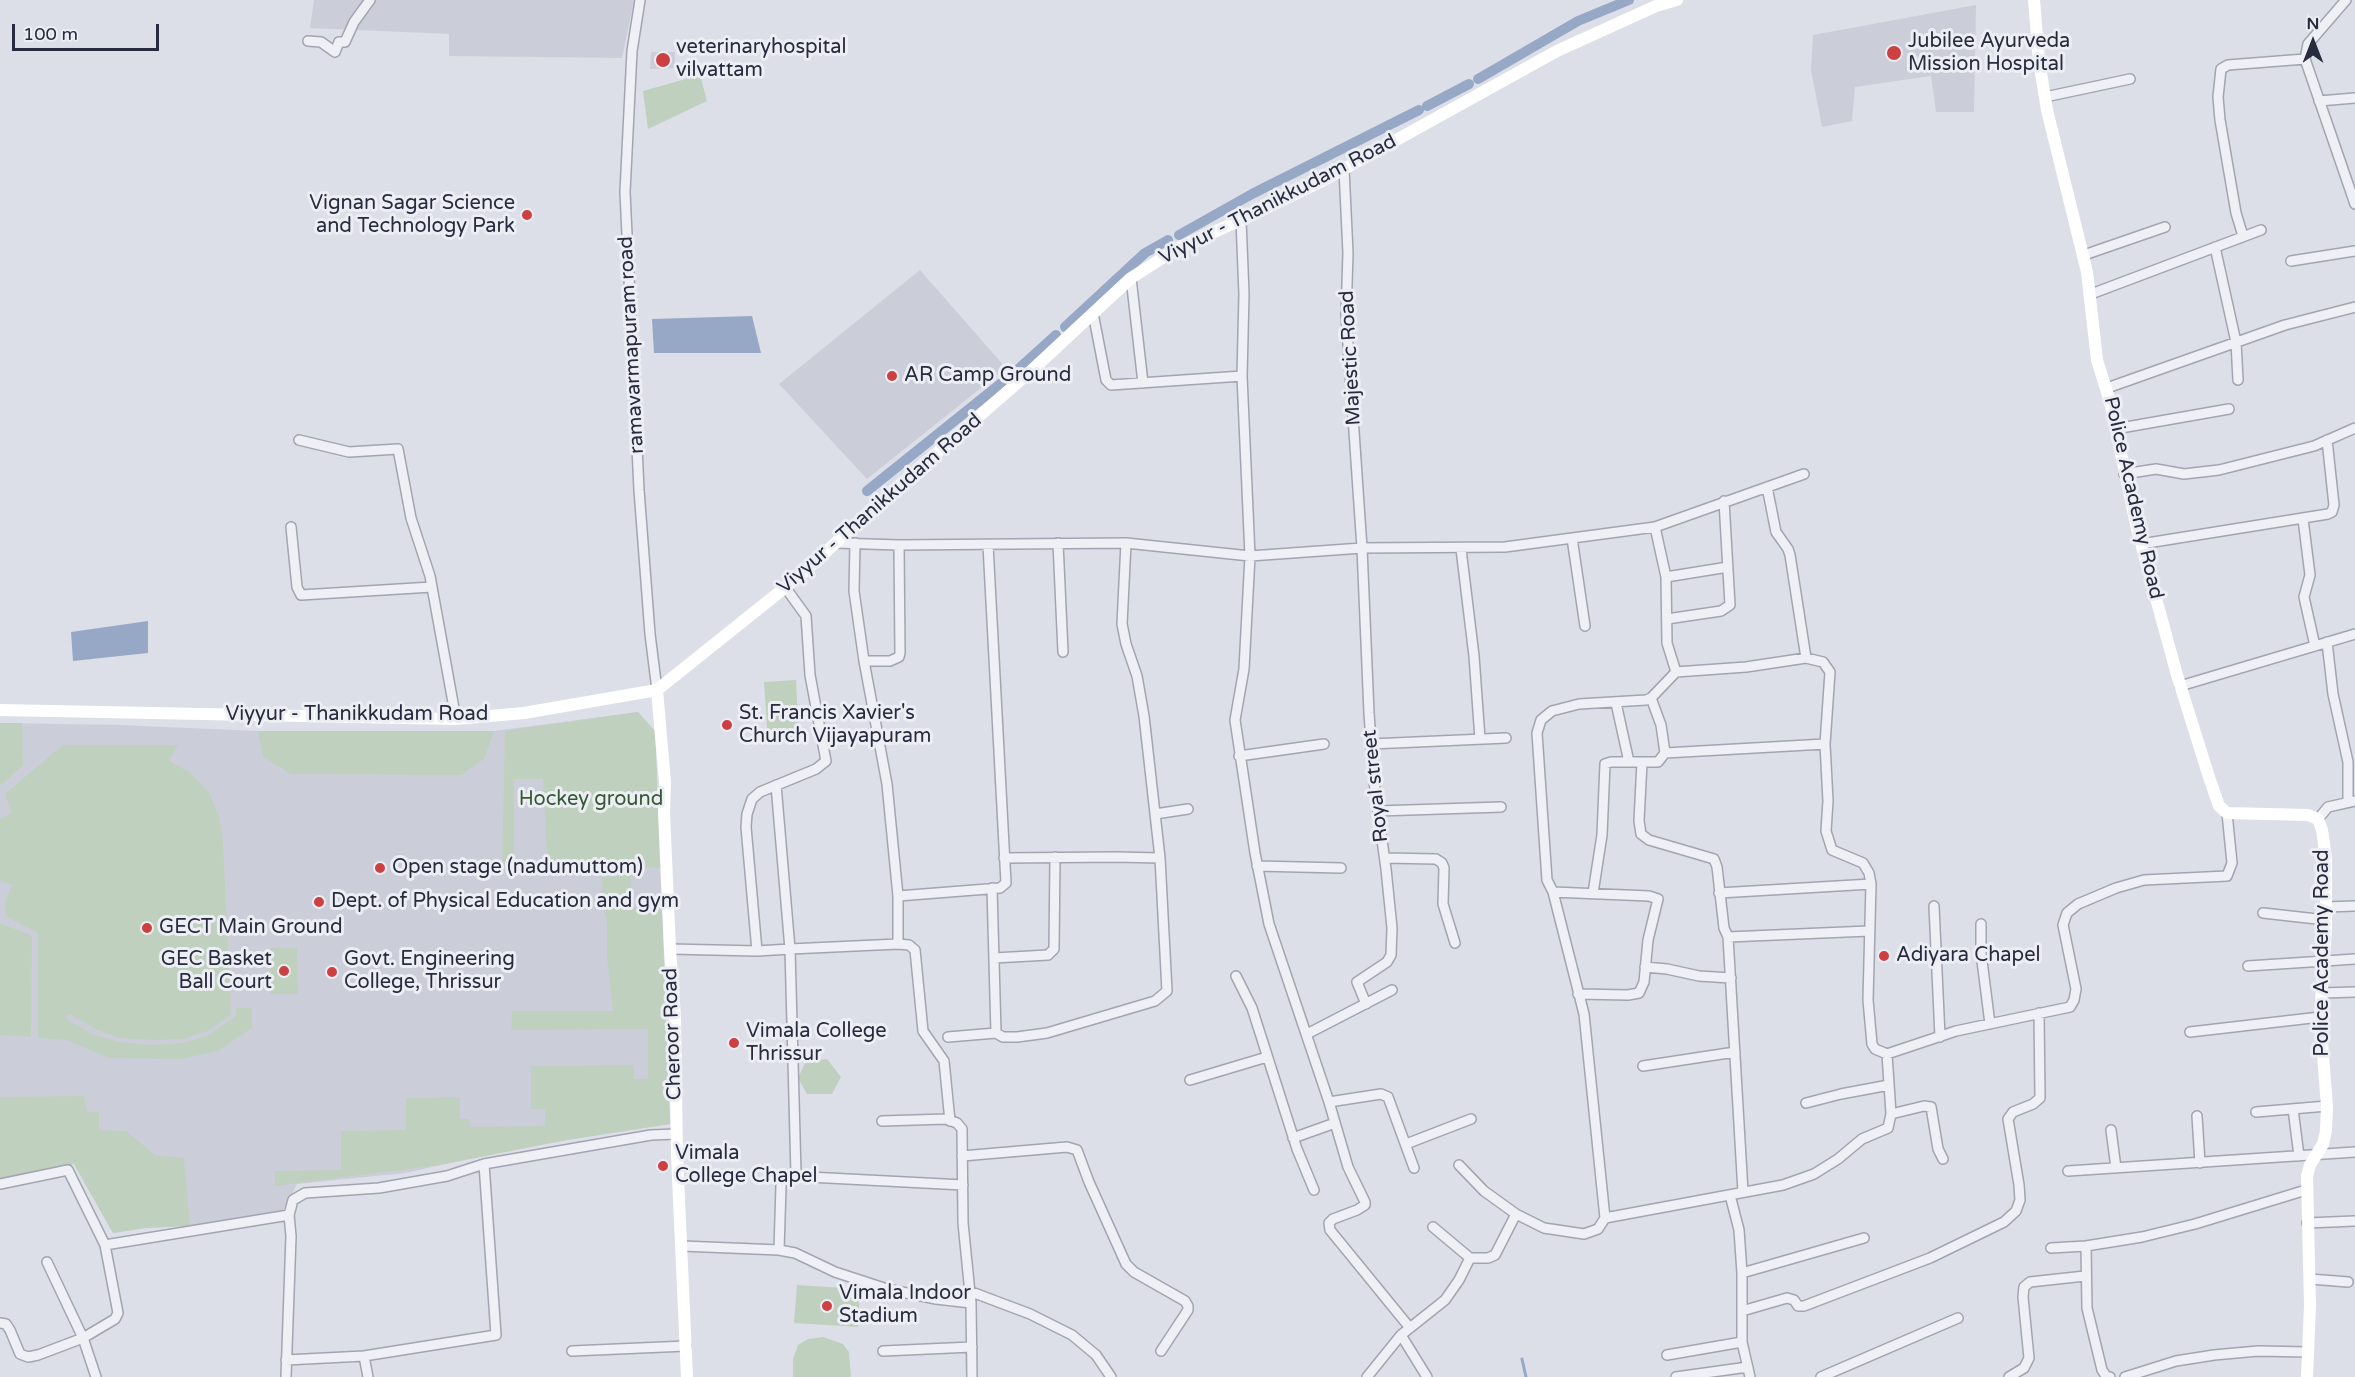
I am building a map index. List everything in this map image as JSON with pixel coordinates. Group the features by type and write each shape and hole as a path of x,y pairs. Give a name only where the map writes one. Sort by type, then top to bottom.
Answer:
{"main road":[{"name":"Viyyur - Thanikkudam Road","path":"0,710 456,719 513,715 657,690 836,543 1031,371 1131,278 1178,248 1344,169 1557,51 1656,6 1677,0"},
{"name":"Police Academy Road","path":"2034,0 2039,61 2045,97 2084,255 2091,294 2097,360 2107,388 2124,474 2180,686 2219,806 2227,813"},
{"name":"Cheroor Road","path":"657,690 665,782 669,949 675,1017 676,1134 687,1377"},
{"path":"2227,813 2308,815 2318,819"},
{"name":"Police Academy Road","path":"2307,1377 2310,1279 2307,1176 2323,1144 2327,1106 2320,1017 2326,920 2326,858 2318,819"}],"street":[{"path":"309,41 321,42 334,52 339,42 345,42 354,22 370,0"},
{"name":"ramavarmapuram road","path":"640,0 632,51 625,192 639,490 650,634 657,690"},
{"path":"2346,0 2308,44 2305,59 2355,204"},
{"path":"2243,236 2236,213 2220,120 2218,97 2221,69 2228,65 2305,59"},
{"path":"2045,97 2130,79"},
{"path":"2319,101 2355,98"},
{"name":"Majestic Road","path":"1344,169 1348,253 1346,315 1362,548"},
{"path":"1241,220 1244,294 1242,376 1250,556 1244,669 1235,720 1239,756 1269,924 1307,1034 1348,1167 1365,1202 1365,1205 1357,1210 1333,1219 1329,1223 1330,1230 1410,1328"},
{"path":"2084,255 2165,227"},
{"path":"2091,294 2261,230"},
{"path":"2215,247 2236,342 2238,380"},
{"path":"2291,261 2355,251"},
{"path":"1131,278 1143,383"},
{"path":"2107,388 2285,325 2355,307"},
{"path":"1093,313 1108,383 1116,385 1242,376"},
{"path":"2115,429 2229,408"},
{"path":"2124,474 2156,469 2184,474 2219,470 2314,447 2355,428"},
{"path":"298,440 349,452 398,449 411,518 432,586 456,719"},
{"path":"2141,544 2303,519 2332,512 2334,505 2327,440"},
{"path":"836,543 898,545 1126,543 1250,556 1362,548 1505,547 1655,527 1804,474"},
{"path":"1767,487 1776,532 1790,555 1806,658"},
{"path":"1666,619 1728,609 1730,599 1725,501"},
{"path":"2303,519 2310,574 2304,597 2315,646"},
{"path":"291,527 297,587 302,595 432,586"},
{"path":"1655,527 1666,577 1666,643 1676,672"},
{"path":"1572,538 1585,626"},
{"path":"855,543 854,591 864,661 887,784 898,896 898,944"},
{"path":"1059,543 1063,652"},
{"path":"948,1037 996,1033 1003,1037 1010,1037 1047,1033 1155,1001 1163,995 1167,987 1160,858 1144,716 1137,676 1123,635 1126,543"},
{"path":"898,896 1000,888 1006,883 988,544"},
{"path":"864,661 890,661 899,657 898,545"},
{"name":"Royal street","path":"1362,548 1371,744 1392,928 1391,955 1387,962 1357,982 1366,1004"},
{"path":"1461,549 1474,656 1480,739"},
{"path":"1666,577 1728,567"},
{"path":"757,951 746,821 755,795 816,769 826,761 810,675 806,616 785,587"},
{"path":"2180,686 2355,634"},
{"path":"2318,819 2328,807 2352,801 2348,762 2333,696 2327,642"},
{"path":"1459,1165 1484,1191 1516,1214 1544,1228 1584,1234 1598,1229 1605,1218 1587,1040 1553,892 1547,880 1537,733 1541,720 1552,711 1579,704 1637,702 1651,698 1676,672 1719,670 1806,658 1823,662 1830,672 1825,744 1828,801 1826,831 1832,850 1863,863 1869,873 1871,884 1868,1000 1872,1044 1875,1049 1887,1054 1990,1024 2070,1007 2074,1000 2075,978 2063,925 2067,913 2078,904 2116,888 2144,880 2227,876 2232,863 2227,813"},
{"path":"1593,893 1602,835 1604,767 1611,762 1658,762 1665,753 1661,726 1651,698"},
{"path":"1616,703 1629,762"},
{"path":"1371,744 1506,738"},
{"path":"1239,756 1324,744"},
{"path":"1665,753 1825,744"},
{"path":"1642,762 1639,821 1641,834 1648,840 1711,857 1717,867 1724,928 1728,938 1743,1192"},
{"path":"776,785 790,949 796,1174"},
{"path":"1378,811 1501,807"},
{"path":"1155,814 1188,809"},
{"path":"994,958 1048,955 1054,949 1055,857"},
{"path":"1004,858 1160,858"},
{"path":"1385,858 1436,859 1442,863 1444,868 1442,898 1455,943"},
{"path":"1257,866 1341,868"},
{"path":"1719,893 1871,884"},
{"path":"992,888 996,1033"},
{"path":"1553,892 1649,896 1658,899 1648,940 1642,988 1636,994 1578,994"},
{"path":"1934,906 1940,1037"},
{"path":"2326,907 2355,906"},
{"path":"2263,913 2326,920"},
{"path":"1981,924 1981,952 1990,1024"},
{"path":"1728,938 1869,931"},
{"path":"669,949 757,951 909,945 915,950 923,1031 944,1061 950,1120"},
{"path":"2248,966 2355,959"},
{"path":"1646,967 1699,976 1731,978"},
{"path":"1236,976 1252,1008 1293,1138 1314,1190"},
{"path":"1307,1034 1392,990"},
{"path":"2322,993 2355,992"},
{"path":"1742,1311 1787,1298 1794,1300 1798,1306 1804,1306 1930,1258 2004,1222 2016,1211 2019,1185 2008,1119 2013,1112 2033,1104 2040,1098 2039,1013"},
{"path":"2190,1032 2320,1017"},
{"path":"1643,1065 1735,1052"},
{"path":"1605,1218 1783,1185 1814,1174 1838,1159 1862,1139 1888,1128 1891,1114 1887,1054"},
{"path":"1190,1080 1267,1057"},
{"path":"1806,1103 1889,1084"},
{"path":"1329,1102 1381,1094 1388,1097 1414,1168"},
{"path":"1891,1114 1924,1106 1931,1107 1938,1149 1943,1160"},
{"path":"2256,1112 2327,1106"},
{"path":"2292,1109 2299,1156"},
{"path":"2197,1116 2200,1163"},
{"path":"1406,1144 1471,1119"},
{"path":"882,1120 950,1120 962,1129 963,1223 971,1303 972,1377"},
{"path":"1293,1138 1335,1123"},
{"path":"2111,1130 2116,1168"},
{"path":"286,1377 291,1236 289,1215 293,1200 305,1193 379,1188 447,1176 484,1164 651,1136 676,1134"},
{"path":"962,1156 1067,1147 1077,1150 1126,1264 1134,1272 1185,1301 1188,1306 1188,1310 1161,1351"},
{"path":"2067,1170 2355,1152"},
{"path":"286,1360 364,1356 496,1335 484,1164"},
{"path":"0,1184 68,1170 105,1245 118,1312 115,1318 83,1338 38,1355 28,1356 20,1354 10,1330 6,1324 0,1323"},
{"path":"779,1250 781,1186 785,1177 796,1174 963,1185"},
{"path":"2051,1248 2142,1237 2195,1224 2306,1190"},
{"path":"1676,1377 1749,1372 1742,1342 1742,1273 1739,1230 1730,1195"},
{"path":"1433,1227 1470,1258 1488,1258 1496,1255 1516,1214"},
{"path":"105,1245 289,1215"},
{"path":"2307,1223 2355,1221"},
{"path":"1742,1273 1864,1238"},
{"path":"2086,1245 2087,1308 2102,1370 2106,1376 2110,1377"},
{"path":"682,1246 779,1250 795,1253 835,1272 887,1289 936,1299 971,1303"},
{"path":"1367,1377 1401,1335 1444,1300 1459,1280 1470,1258"},
{"path":"47,1262 83,1338 96,1377"},
{"path":"2009,1377 2024,1368 2029,1358 2024,1287 2030,1282 2085,1276"},
{"path":"2310,1279 2348,1282"},
{"path":"969,1291 1030,1314 1072,1335 1096,1355 1111,1377"},
{"path":"1821,1377 1958,1318"},
{"path":"1401,1335 1427,1377"},
{"path":"1666,1355 1742,1342"},
{"path":"572,1350 686,1346"},
{"path":"883,1351 972,1347"},
{"path":"2125,1377 2176,1361 2214,1355 2258,1350 2307,1352"},
{"path":"364,1356 368,1377"}],"shaded area":[{"path":"314,0 634,0 622,58 449,56 449,34 310,28"},
{"name":"Jubilee Ayurveda Mission Hospital","path":"1976,5 1974,112 1936,112 1931,76 1855,87 1852,121 1822,127 1811,70 1813,35"},
{"name":"veterinaryhospital vilvattam","path":"651,52 675,52 675,68 650,69"},
{"name":"AR Camp Ground","path":"920,270 1006,368 867,479 779,384"},
{"name":"Govt. Engineering College, Thrissur","path":"638,712 655,731 670,1124 515,1148 406,1173 297,1184 284,1209 274,1217 223,1224 146,1228 113,1233 74,1164 0,1178 0,723 258,731 494,731"}],"green space":[{"path":"700,75 707,101 648,129 643,91"},
{"path":"796,680 799,739 768,741 764,682"},
{"name":"Hockey ground","path":"638,712 655,731 661,868 548,871 543,779 514,779 514,871 502,871 505,731"},
{"path":"0,723 22,723 23,765 3,784 0,784"},
{"path":"258,731 494,731 484,759 461,775 291,774 263,757"},
{"name":"GECT Main Ground","path":"63,745 178,745 169,761 191,773 209,793 219,816 223,842 231,1015 206,1032 183,1039 154,1040 119,1038 98,1030 69,1014 65,1018 92,1034 119,1042 152,1045 183,1043 209,1035 236,1016 236,1008 252,1008 252,1028 218,1051 181,1059 109,1058 67,1040 38,1038 38,933 6,916 5,903 12,885 0,880 0,819 12,813 5,794"},
{"path":"631,875 632,907 662,906 670,1124 567,1140 440,1165 275,1186 275,1171 341,1170 341,1131 406,1130 406,1098 460,1097 460,1119 469,1119 470,1127 545,1126 545,1109 531,1109 531,1066 634,1065 634,1079 648,1079 648,1029 511,1030 512,1011 613,1011 602,877"},
{"path":"0,923 32,936 31,1037 0,1035"},
{"name":"GEC Basket Ball Court","path":"270,948 297,948 298,994 270,994"},
{"path":"827,1059 841,1077 832,1094 807,1094 798,1078 806,1061"},
{"path":"84,1096 87,1112 99,1112 99,1130 126,1131 155,1155 184,1158 190,1226 146,1228 113,1233 74,1164 0,1178 0,1097"},
{"name":"Vimala Indoor Stadium","path":"797,1285 860,1289 858,1327 794,1323"},
{"path":"823,1337 843,1344 849,1352 851,1377 793,1377 793,1359 798,1345 808,1339"}],"water":[{"path":"752,316 761,353 654,353 652,319"},
{"path":"148,621 148,653 73,661 71,632"}],"waterway":[{"path":"1478,79 1578,21 1629,0"},
{"path":"1427,106 1469,84"},
{"path":"1179,235 1252,194 1419,110"},
{"path":"1065,327 1145,253 1168,240"},
{"path":"867,491 1014,373 1056,335"},
{"path":"1522,1359 1526,1377"}],"place":[{"name":"Jubilee Ayurveda Mission Hospital","path":"1894,53"},
{"name":"veterinaryhospital vilvattam","path":"663,60"},
{"name":"Vignan Sagar Science and Technology Park","path":"527,215"},
{"name":"AR Camp Ground","path":"892,376"},
{"name":"St. Francis Xavier's Church Vijayapuram","path":"727,725"},
{"name":"Open stage (nadumuttom)","path":"380,868"},
{"name":"Dept. of Physical Education and gym","path":"319,902"},
{"name":"GECT Main Ground","path":"147,928"},
{"name":"Adiyara Chapel","path":"1884,956"},
{"name":"GEC Basket Ball Court","path":"284,971"},
{"name":"Govt. Engineering College, Thrissur","path":"332,972"},
{"name":"Vimala College Thrissur","path":"734,1043"},
{"name":"Vimala College Chapel","path":"663,1166"},
{"name":"Vimala Indoor Stadium","path":"827,1306"}]}
